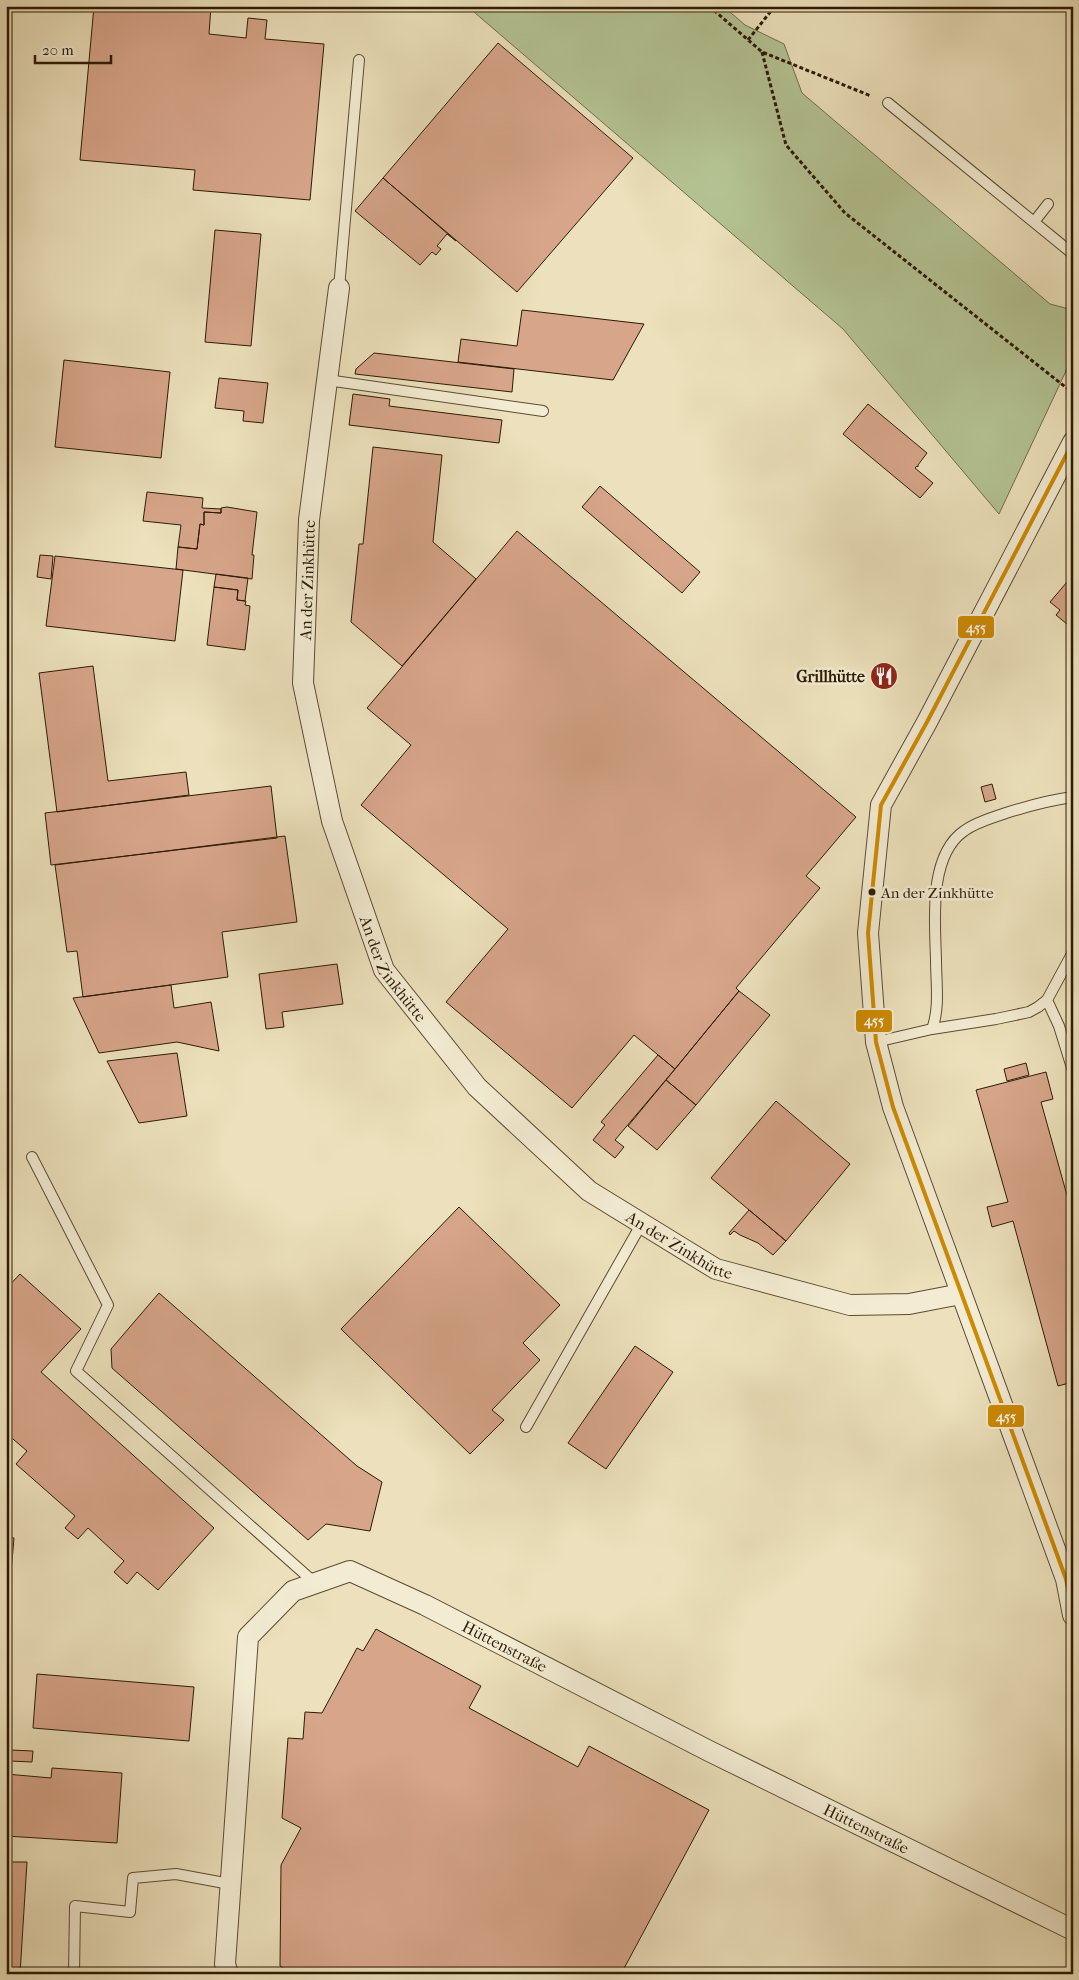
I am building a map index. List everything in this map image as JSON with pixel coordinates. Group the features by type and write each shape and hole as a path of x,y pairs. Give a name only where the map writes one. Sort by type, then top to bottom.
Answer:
{"street":[{"name":"An der Zinkhütte","path":"339,288 309,520 303,683 332,820 384,970 477,1087 589,1191 716,1269 850,1305 910,1304 961,1294"},
{"path":"1073,442 927,722 881,805 868,933 876,1042 892,1107 1066,1579 1073,1615"},
{"name":"Hüttenstraße","path":"228,1974 224,1964 248,1636 293,1591 350,1571 425,1605 708,1751 1073,1930"}],"lane":[{"path":"339,288 359,60"},
{"path":"888,103 1073,254"},
{"path":"1034,222 1048,204"},
{"path":"327,380 542,411"},
{"path":"932,1028 935,1015 937,888 942,863 949,847 958,836 974,825 1054,800 1073,797"},
{"path":"876,1042 932,1028 947,1028 1028,1012 1046,1000 1073,952"},
{"path":"1046,1000 1059,1026 1073,1071"},
{"path":"32,1157 108,1305 76,1372 315,1583"},
{"path":"526,1427 642,1223"},
{"path":"74,1974 75,1906 130,1912 133,1878 176,1874 230,1884"}],"path":[{"path":"708,6 762,52 888,103"},
{"path":"748,40 776,6"},
{"path":"762,52 786,145 845,213 1073,393"}],"green space":[{"path":"467,6 723,6 745,25 784,44 802,93 1050,304 1073,310 1073,356 999,514 843,329"}],"building":[{"path":"94,6 211,6 209,34 246,38 248,18 267,20 265,39 324,44 310,200 193,190 195,170 80,160"},
{"path":"498,43 633,158 517,292 383,178"},
{"path":"383,178 456,241 447,234 437,246 441,249 436,255 432,252 420,265 355,211"},
{"path":"215,230 261,234 251,346 205,342"},
{"path":"522,310 644,324 613,380 458,362 461,339 517,346"},
{"path":"374,353 514,369 512,392 355,374 356,369"},
{"path":"64,360 170,372 161,458 55,447"},
{"path":"219,378 268,383 263,423 243,421 244,411 215,408"},
{"path":"353,394 390,399 389,406 502,420 499,443 349,425"},
{"path":"868,404 927,453 918,467 915,468 933,483 920,498 843,434"},
{"path":"373,447 442,455 433,542 476,579 402,666 351,622 359,544 363,544"},
{"path":"600,486 700,572 682,593 582,507"},
{"path":"147,492 203,498 202,508 221,509 221,513 204,512 204,525 200,524 197,549 178,547 181,525 143,521"},
{"path":"227,507 257,512 252,555 254,555 252,579 176,569 178,547 197,549 200,524 204,525 204,512 221,513 221,508"},
{"path":"517,531 856,817 806,876 820,888 736,988 739,991 675,1069 634,1035 572,1108 446,1002 508,929 361,805 411,745 367,708"},
{"path":"40,555 53,556 51,579 37,577"},
{"path":"55,556 183,570 175,641 46,626"},
{"path":"216,574 248,578 245,601 237,600 238,590 214,587"},
{"path":"1073,575 1073,629 1056,615 1060,610 1050,602"},
{"path":"214,587 238,590 237,600 246,601 245,605 250,606 245,650 207,645"},
{"path":"93,666 108,781 186,772 189,795 57,812 39,673"},
{"path":"992,784 996,799 985,802 981,787"},
{"path":"271,786 277,838 51,865 45,813"},
{"path":"285,836 297,922 222,932 228,977 83,997 77,951 67,952 55,865"},
{"path":"337,964 343,1004 282,1012 284,1027 266,1029 259,974"},
{"path":"171,985 174,1008 211,1002 219,1051 177,1042 99,1053 73,998"},
{"path":"739,991 770,1015 696,1105 666,1080"},
{"path":"177,1053 187,1116 139,1123 107,1061"},
{"path":"658,1055 675,1069 615,1140 624,1147 615,1158 593,1140 605,1125 601,1122"},
{"path":"1026,1063 1029,1075 1007,1081 1004,1069"},
{"path":"1046,1072 1053,1099 1041,1102 1073,1217 1073,1382 1058,1386 1013,1221 992,1227 987,1207 1008,1202 976,1090"},
{"path":"666,1080 696,1105 657,1150 628,1126"},
{"path":"776,1101 850,1164 786,1241 711,1178"},
{"path":"459,1207 560,1305 523,1343 540,1360 492,1410 504,1420 470,1454 341,1329"},
{"path":"749,1210 786,1241 773,1255 758,1243 734,1231 730,1235 729,1233"},
{"path":"20,1274 81,1329 41,1372 214,1528 158,1590 137,1572 127,1584 114,1572 124,1561 88,1528 78,1539 65,1528 75,1516 16,1464 27,1451 6,1433 6,1289"},
{"path":"159,1293 357,1466 382,1482 370,1531 326,1524 308,1540 112,1368 111,1349"},
{"path":"635,1346 673,1372 606,1469 568,1443"},
{"path":"6,1537 14,1538 6,1630"},
{"path":"376,1629 481,1686 469,1708 578,1767 589,1746 709,1810 621,1974 294,1974 280,1966 281,1865 301,1828 282,1818 288,1738 303,1739 305,1712 322,1713 357,1648 363,1651"},
{"path":"37,1674 194,1687 189,1741 33,1728"},
{"path":"10,1750 33,1751 32,1762 10,1761"},
{"path":"52,1768 122,1773 117,1843 6,1836 6,1774 51,1778"},
{"path":"6,1862 27,1862 20,1974 6,1974"}],"transit line":[{"name":"455","path":"1073,442 927,722 881,805 868,933 876,1042 893,1107 1066,1579 1073,1614"}],"place":[{"name":"Grillhütte","path":"884,676"},
{"name":"An der Zinkhütte","path":"872,892"}]}
